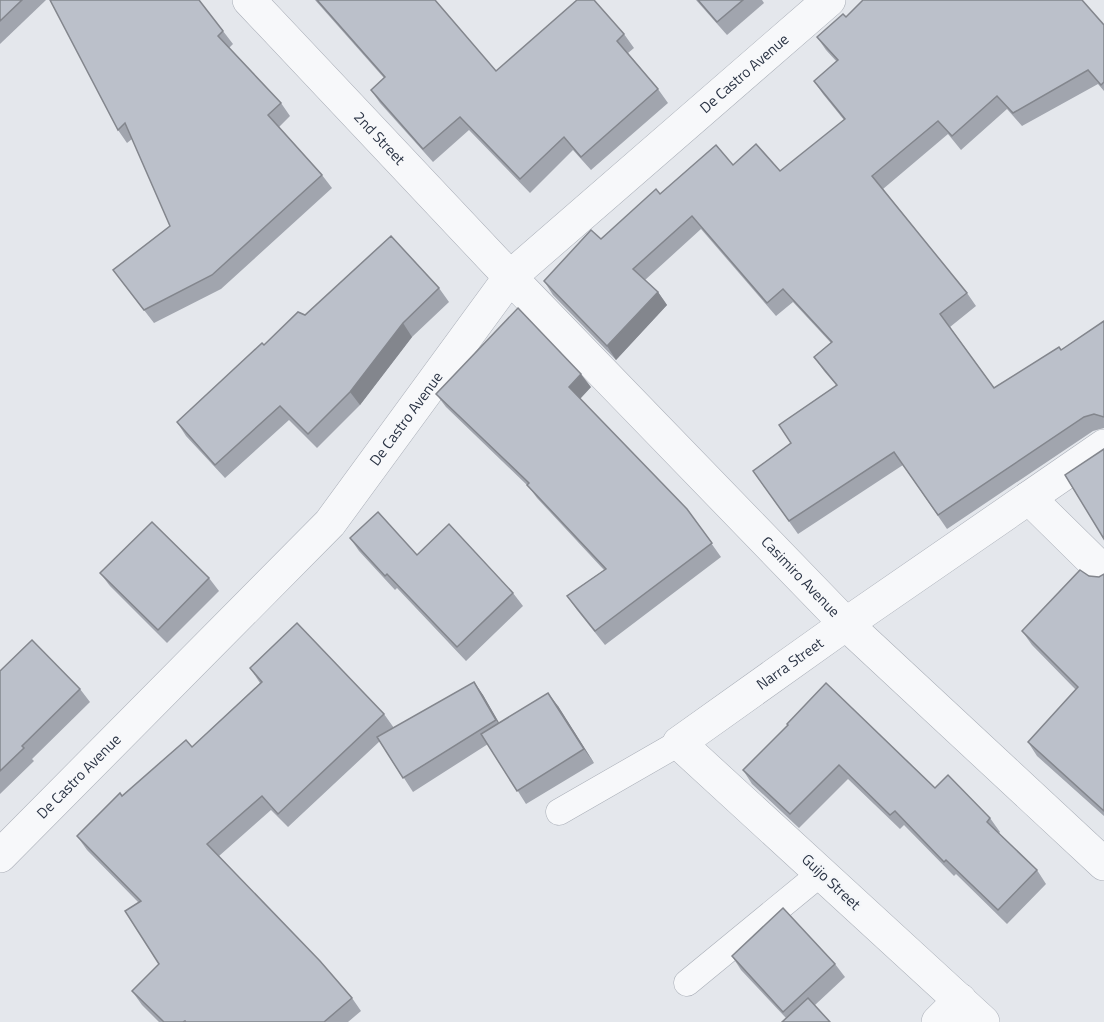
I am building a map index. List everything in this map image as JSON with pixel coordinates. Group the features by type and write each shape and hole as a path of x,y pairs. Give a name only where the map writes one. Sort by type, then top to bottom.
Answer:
{"street":[{"name":"2nd Street","path":"249,0 510,277"},
{"name":"De Castro Avenue","path":"0,856 330,523 510,277 829,0"},
{"name":"Casimiro Avenue","path":"510,277 846,624 1104,864"},
{"name":"Narra Street","path":"679,743 846,624 1104,446"},
{"path":"1029,498 1104,572"},
{"name":"Guijo Street","path":"679,743 821,873 960,1015"}],"lane":[{"name":"Narra Street","path":"559,812 679,743"},
{"path":"687,983 821,873"}],"building":[{"path":"0,0 22,0 0,21"},
{"path":"50,0 199,0 223,31 218,36 281,103 268,115 322,175 212,275 144,310 113,270 170,226 125,123 118,130"},
{"path":"317,0 435,0 496,71 577,0 594,0 624,34 617,41 658,89 581,157 564,137 520,179 460,117 423,149 371,90 385,77"},
{"path":"698,0 743,0 717,22"},
{"path":"863,0 1082,0 1104,25 1104,82 1101,85 1088,70 1013,113 997,96 952,136 938,121 872,176 967,293 940,314 994,388 1059,347 1061,350 1104,321 1104,417 1094,414 1084,417 938,515 894,452 789,521 753,471 791,443 779,425 837,385 814,357 832,342 783,289 767,303 692,216 633,269 658,292 607,346 544,281 591,230 601,239 656,189 660,194 716,145 733,165 756,144 780,171 845,119 814,81 838,60 817,37 843,14 846,17"},
{"path":"391,236 439,288 403,323 350,392 308,434 280,406 215,465 177,422 262,343 264,345 298,312 305,315"},
{"path":"518,308 581,374 569,387 687,509 712,543 595,631 567,596 606,569 527,485 529,483 436,394"},
{"path":"1104,449 1104,539 1065,475"},
{"path":"378,512 417,555 449,524 513,593 457,647 350,538"},
{"path":"152,522 209,578 158,630 100,573"},
{"path":"1080,570 1089,576 1099,577 1104,574 1104,811 1028,742 1078,687 1022,631"},
{"path":"297,623 384,714 278,814 262,796 207,844 320,961 352,998 324,1022 164,1022 132,991 159,964 125,911 141,901 77,836 120,793 122,796 186,740 192,747 262,682 250,668"},
{"path":"32,640 80,689 0,771 0,671"},
{"path":"474,682 496,720 403,778 377,737"},
{"path":"826,683 935,788 948,775 990,818 987,822 1037,870 998,910 946,860 944,862 895,811 890,815 839,765 790,814 743,770"},
{"path":"548,693 584,749 517,791 481,734"},
{"path":"783,908 835,964 783,1012 732,956"},
{"path":"808,998 830,1022 782,1022"}]}
